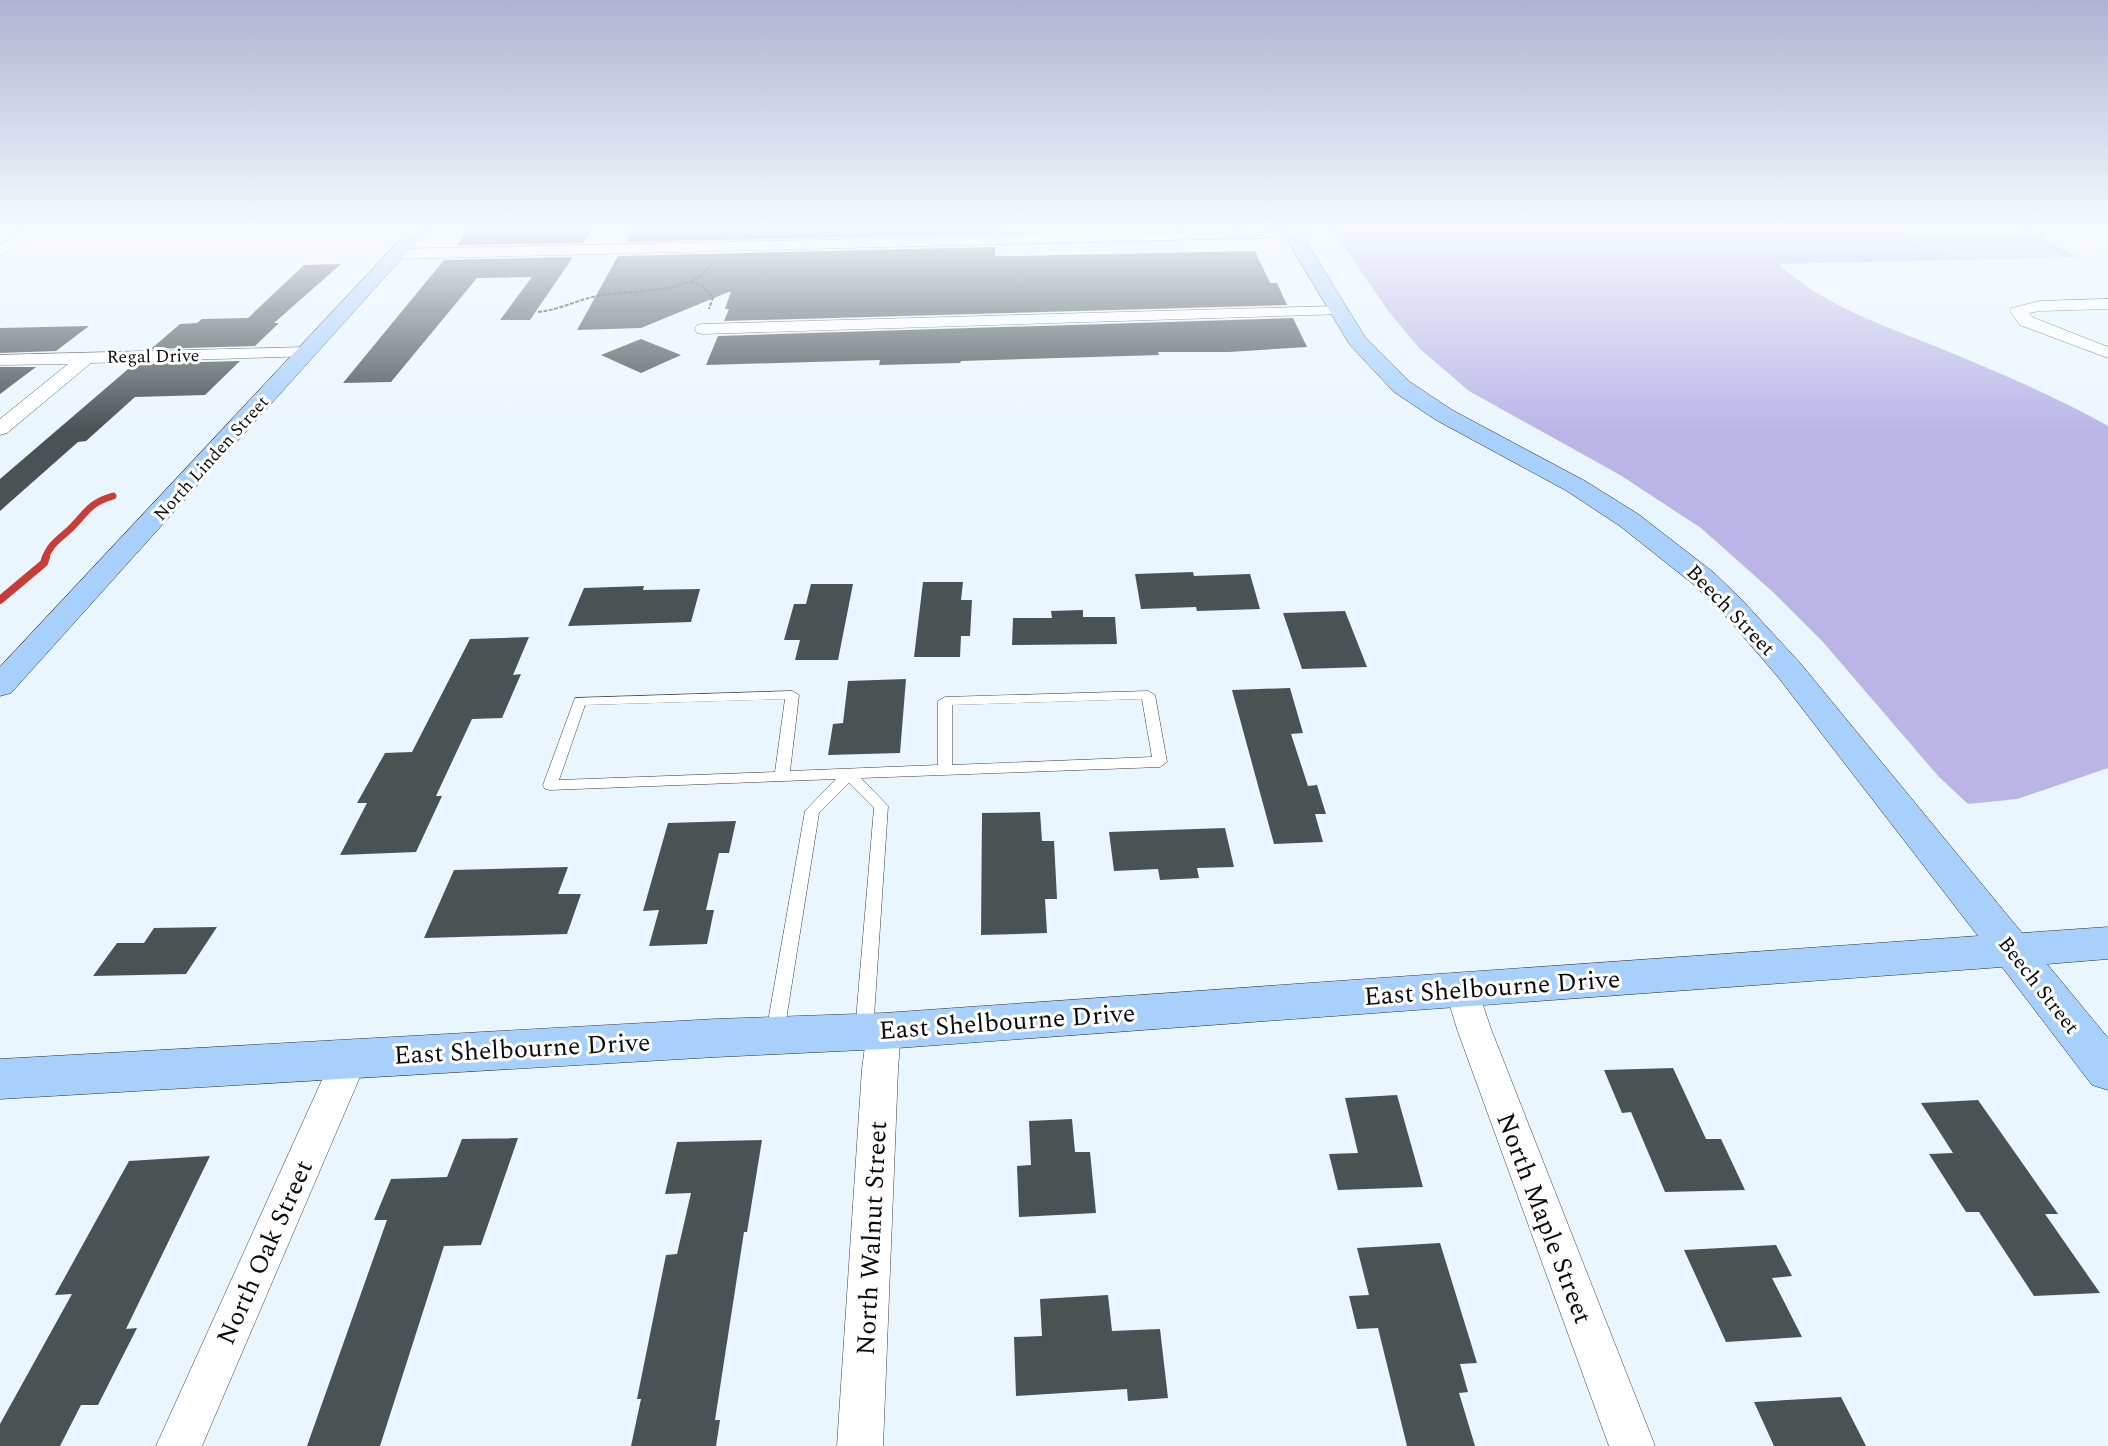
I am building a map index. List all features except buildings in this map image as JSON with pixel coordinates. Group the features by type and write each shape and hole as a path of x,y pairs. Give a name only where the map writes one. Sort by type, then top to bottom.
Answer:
{"street":[{"name":"North Linden Street","path":"0,687 359,295"},
{"name":"Beech Street","path":"1328,295 1357,341 1402,387 1469,430 1576,486 1629,520 1703,578 1790,670 2108,1071"},
{"path":"2108,304 2040,306 2018,311 2026,321 2108,353"},
{"path":"703,329 1337,311"},
{"name":"Regal Drive","path":"0,360 307,352"},
{"path":"0,429 87,357"},
{"name":"East Shelbourne Drive","path":"0,1078 874,1031 2108,943"},
{"name":"North Maple Street","path":"1462,989 1474,1029 1632,1446"},
{"name":"North Walnut Street","path":"860,1446 880,1069 874,1031"},
{"name":"North Oak Street","path":"179,1446 350,1058"}],"lane":[{"path":"782,776 792,695 580,700 550,785 1160,762 1148,695 945,701 945,770"},
{"path":"849,775 881,806 874,1031"},
{"path":"774,1035 812,811 849,775"}],"path":[{"path":"538,312 554,311 593,297 604,295"},
{"path":"703,329 713,297 711,295"}],"shaded area":[{"path":"1378,295 1822,295 1854,313 2024,384 2108,426 2108,768 2017,799 1968,804 1939,777 1823,642 1774,593 1701,528 1620,475 1469,391 1420,349"}],"waterway":[{"path":"45,559 58,539 88,510 98,502 113,496"},
{"path":"0,600 44,563 46,557"}]}
